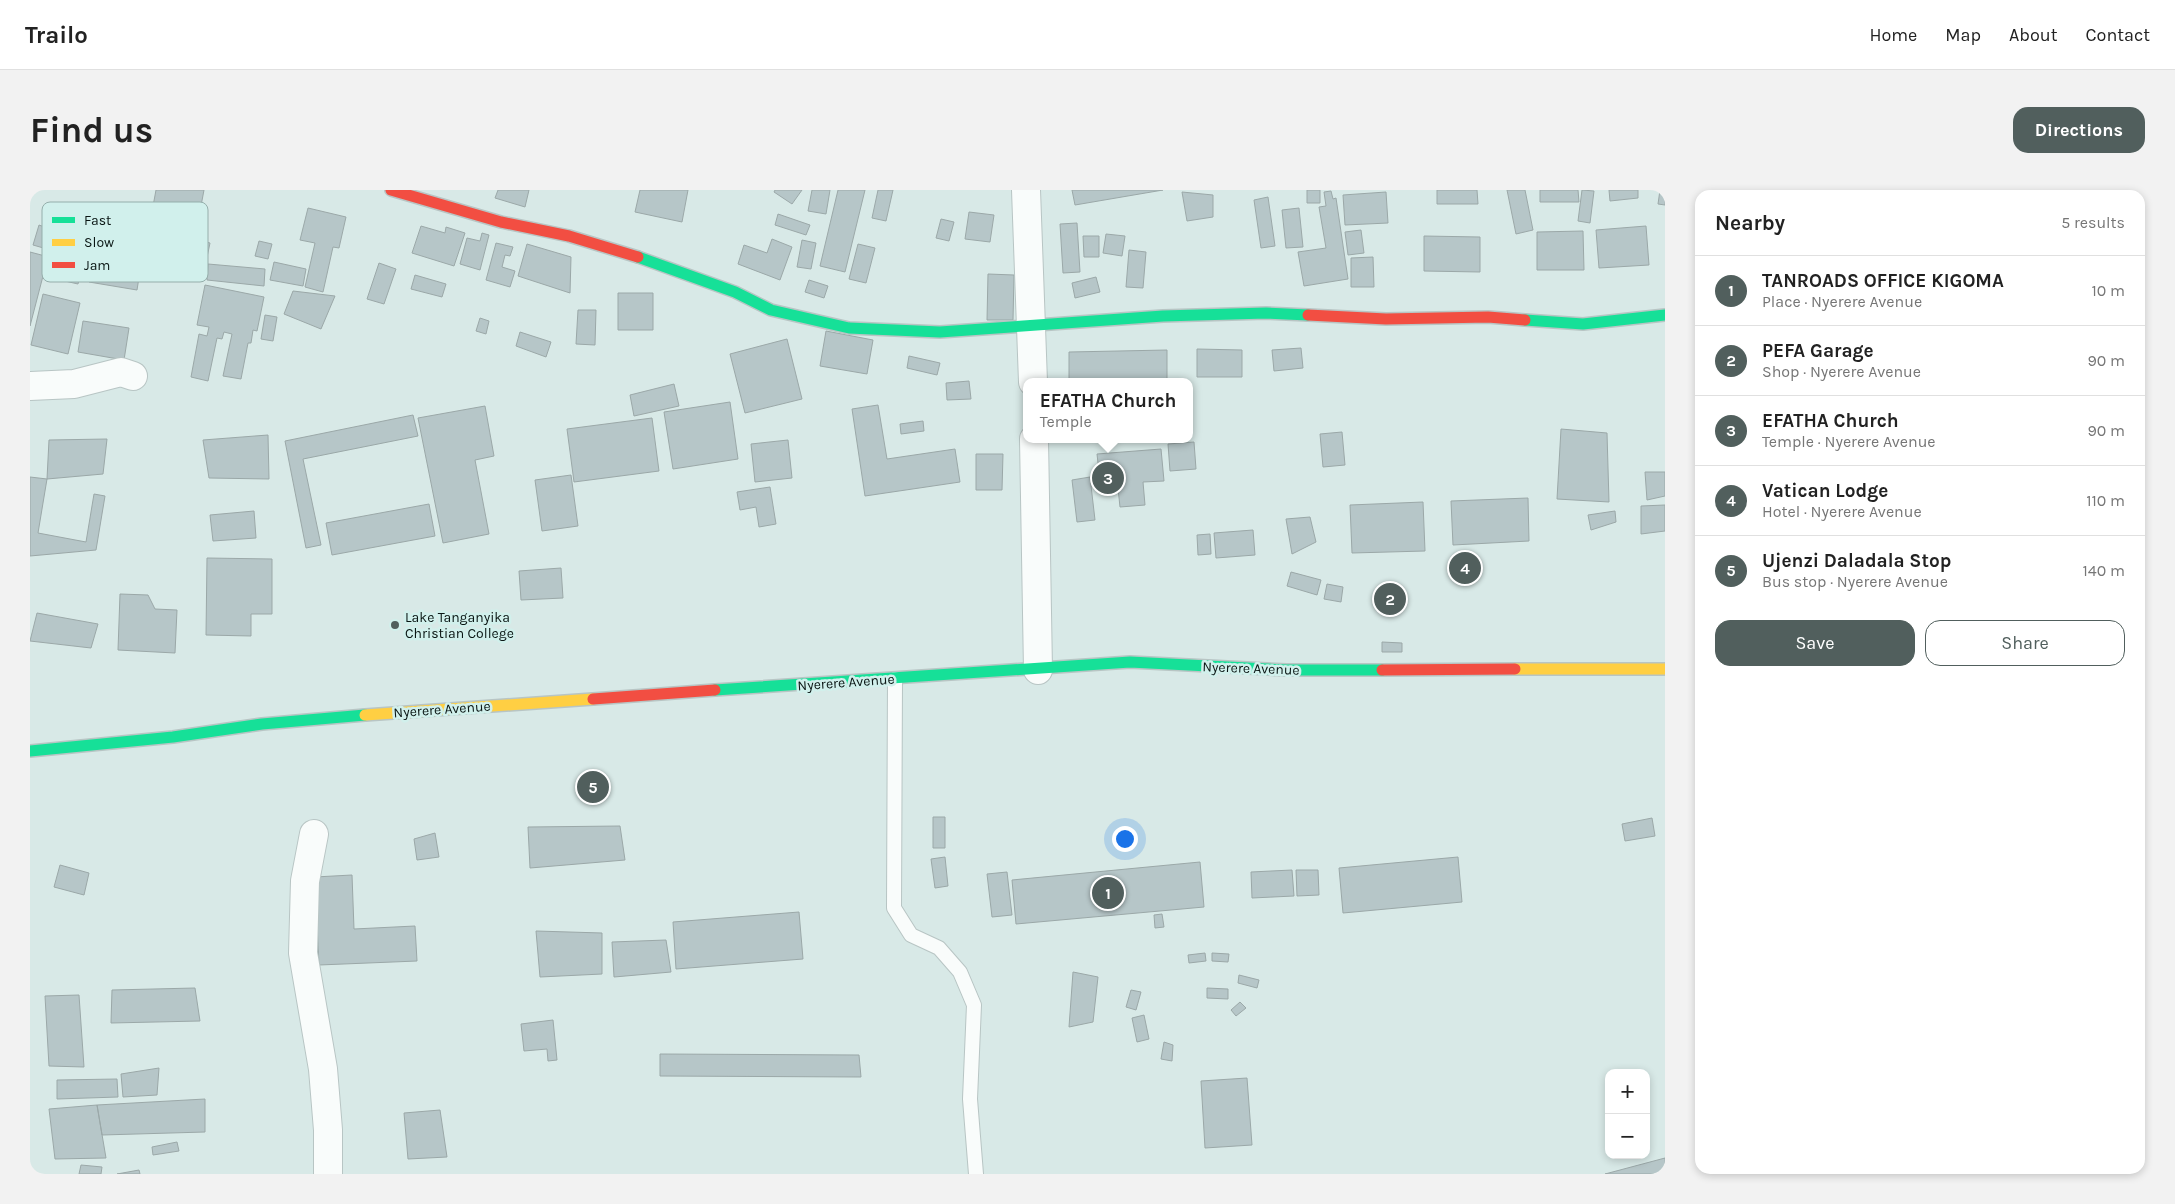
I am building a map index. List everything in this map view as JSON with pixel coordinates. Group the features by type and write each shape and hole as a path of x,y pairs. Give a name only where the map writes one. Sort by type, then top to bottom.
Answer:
{"main road":[{"path":"391,190 500,222 569,236 663,264 734,292 771,310 849,328 940,332 1163,316 1266,312 1386,319 1488,317 1583,324 1665,314"},
{"name":"Nyerere Avenue","path":"30,751 173,737 262,724 400,712 1038,670 1130,662 1286,670 1665,669"}],"street":[{"path":"1026,190 1033,378"},
{"path":"30,386 74,384 121,372 133,376"},
{"path":"1034,443 1038,670"},
{"path":"314,834 306,881 303,953 323,1069 328,1130 328,1174"}],"lane":[{"path":"895,679 894,908 910,935 938,948 960,972 974,1005 970,1098 976,1174"}],"building":[{"path":"156,190 204,190 202,202 154,202"},
{"path":"498,190 529,190 525,207 495,198"},
{"path":"640,190 688,190 682,222 635,212"},
{"path":"775,190 802,190 792,204 774,192"},
{"path":"812,190 830,190 826,214 808,211"},
{"path":"838,190 865,190 845,272 820,266"},
{"path":"878,190 893,190 886,221 872,218"},
{"path":"1072,190 1163,190 1075,205"},
{"path":"1307,190 1320,190 1320,203 1307,203"},
{"path":"1437,190 1477,190 1478,204 1437,204"},
{"path":"1507,190 1525,190 1533,230 1516,234"},
{"path":"1540,190 1578,190 1579,202 1540,202"},
{"path":"1582,190 1594,191 1590,223 1578,221"},
{"path":"1609,190 1638,190 1638,198 1610,201"},
{"path":"1660,190 1665,190 1665,205 1658,204"},
{"path":"1331,191 1333,199 1336,198 1348,279 1304,286 1298,252 1326,248 1319,207 1326,206 1324,192"},
{"path":"1182,192 1213,195 1213,217 1187,221"},
{"path":"1386,192 1388,223 1345,225 1343,195"},
{"path":"1268,197 1275,246 1261,248 1254,200"},
{"path":"308,208 346,217 339,248 333,247 323,292 305,287 315,243 300,240"},
{"path":"1299,208 1303,247 1286,248 1282,210"},
{"path":"969,212 994,215 990,242 965,239"},
{"path":"778,214 810,225 806,235 775,225"},
{"path":"941,219 954,222 949,241 936,238"},
{"path":"1077,223 1080,272 1063,273 1060,224"},
{"path":"39,225 42,226 42,248 33,245"},
{"path":"421,226 445,233 446,227 465,233 454,266 412,253"},
{"path":"1646,226 1649,265 1599,268 1596,230"},
{"path":"1361,230 1364,253 1348,255 1345,232"},
{"path":"1583,231 1584,270 1537,270 1537,232"},
{"path":"482,233 489,235 480,270 460,264 467,238 480,241"},
{"path":"1106,234 1125,236 1122,256 1103,253"},
{"path":"1083,236 1099,236 1099,257 1084,257"},
{"path":"1424,236 1480,237 1480,272 1424,271"},
{"path":"772,239 792,247 780,280 738,264 744,245 767,253"},
{"path":"802,240 816,243 811,269 797,267"},
{"path":"259,241 272,244 268,259 255,256"},
{"path":"496,243 513,247 510,256 505,255 502,267 515,271 510,287 486,280"},
{"path":"527,244 571,257 570,293 518,276"},
{"path":"858,244 875,248 866,283 849,279"},
{"path":"1129,250 1146,252 1143,288 1126,287"},
{"path":"30,252 42,255 42,280 30,326"},
{"path":"1373,257 1374,287 1351,287 1351,258"},
{"path":"274,262 306,269 303,286 270,280"},
{"path":"379,263 396,269 384,304 367,299"},
{"path":"208,264 265,269 264,286 208,280"},
{"path":"988,274 1014,275 1013,320 987,320"},
{"path":"415,275 446,284 442,297 411,289"},
{"path":"1096,277 1100,292 1075,298 1072,283"},
{"path":"809,280 828,286 824,298 805,292"},
{"path":"89,282 138,282 137,290"},
{"path":"205,285 264,297 257,331 253,330 251,343 248,343 241,379 223,376 232,334 224,332 222,339 217,338 208,381 191,377 199,334 207,336 209,327 197,325"},
{"path":"293,291 335,296 321,329 284,314"},
{"path":"618,293 653,293 653,330 618,330"},
{"path":"43,294 80,303 68,354 31,345"},
{"path":"578,310 596,310 595,345 576,344"},
{"path":"265,315 277,317 273,341 261,339"},
{"path":"480,318 489,321 486,334 476,331"},
{"path":"83,321 129,328 124,360 78,352"},
{"path":"826,331 873,340 867,374 820,366"},
{"path":"520,332 551,342 546,357 516,346"},
{"path":"787,339 802,399 745,413 730,354"},
{"path":"1301,348 1303,368 1274,371 1272,350"},
{"path":"1197,349 1242,350 1242,377 1197,377"},
{"path":"1167,350 1167,378 1069,378 1069,352"},
{"path":"909,356 940,363 937,375 907,368"},
{"path":"969,381 971,399 947,400 946,383"},
{"path":"674,384 679,406 634,416 630,395"},
{"path":"730,402 738,459 673,469 664,412"},
{"path":"878,405 887,459 955,449 960,482 865,496 852,409"},
{"path":"485,406 494,456 475,460 489,534 443,543 418,418"},
{"path":"413,415 418,436 303,459 321,545 306,548 285,441"},
{"path":"652,418 659,471 574,482 567,429"},
{"path":"923,421 924,431 901,434 900,424"},
{"path":"1561,429 1607,433 1609,502 1557,499"},
{"path":"1342,432 1345,465 1323,467 1320,434"},
{"path":"268,435 269,479 209,478 203,440"},
{"path":"107,439 103,474 47,479 49,440"},
{"path":"788,440 792,478 755,482 751,444"},
{"path":"1193,442 1196,469 1170,471 1168,444"},
{"path":"1161,449 1164,481 1143,482 1145,505 1120,507 1117,479 1100,481 1097,454"},
{"path":"976,454 1003,454 1002,490 976,490"},
{"path":"1645,472 1665,472 1665,496 1647,500"},
{"path":"571,475 578,526 542,531 535,480"},
{"path":"30,477 47,479 38,533 86,542 94,494 105,496 96,550 30,556"},
{"path":"1090,477 1095,520 1077,522 1072,480"},
{"path":"770,487 776,524 759,527 756,507 740,510 737,492"},
{"path":"1528,498 1529,541 1453,545 1451,501"},
{"path":"1423,502 1425,551 1352,553 1350,505"},
{"path":"429,504 435,536 332,555 326,523"},
{"path":"1665,505 1665,531 1641,534 1641,506"},
{"path":"254,511 256,538 213,541 210,515"},
{"path":"1615,511 1616,522 1591,530 1588,515"},
{"path":"1310,517 1316,542 1292,554 1286,519"},
{"path":"1253,530 1255,555 1216,558 1214,533"},
{"path":"1210,534 1211,554 1198,555 1197,535"},
{"path":"207,558 272,559 272,614 251,614 251,636 206,635"},
{"path":"561,568 563,598 521,600 519,571"},
{"path":"1291,572 1321,580 1317,595 1287,586"},
{"path":"1327,584 1343,587 1341,602 1324,599"},
{"path":"120,594 148,595 155,609 177,610 175,653 118,650"},
{"path":"37,613 98,624 91,648 30,641"},
{"path":"1382,642 1402,643 1402,652 1382,652"},
{"path":"933,817 945,817 945,848 933,848"},
{"path":"1652,818 1655,836 1625,841 1622,824"},
{"path":"620,826 625,860 530,868 528,827"},
{"path":"435,833 439,857 417,860 414,839"},
{"path":"945,857 948,886 935,888 931,859"},
{"path":"1458,857 1462,902 1343,913 1339,868"},
{"path":"1200,862 1204,907 1016,924 1012,880"},
{"path":"60,865 89,873 84,895 54,887"},
{"path":"1292,870 1294,896 1252,898 1251,872"},
{"path":"1296,870 1318,870 1319,895 1297,896"},
{"path":"1007,872 1012,915 992,917 987,874"},
{"path":"352,875 354,929 415,926 417,961 319,965 315,877"},
{"path":"799,912 803,959 676,969 673,922"},
{"path":"1162,914 1164,927 1155,928 1154,915"},
{"path":"536,931 602,933 602,974 540,977"},
{"path":"666,940 671,972 614,977 612,942"},
{"path":"1205,953 1206,961 1189,963 1188,955"},
{"path":"1212,953 1229,954 1228,962 1212,961"},
{"path":"1073,972 1098,977 1093,1022 1069,1027"},
{"path":"1239,975 1259,980 1257,988 1238,983"},
{"path":"195,988 200,1021 111,1023 112,990"},
{"path":"1207,988 1228,989 1228,999 1207,998"},
{"path":"1131,990 1141,992 1136,1010 1126,1007"},
{"path":"79,995 84,1067 49,1066 45,996"},
{"path":"1240,1002 1246,1008 1236,1016 1231,1010"},
{"path":"1144,1015 1149,1039 1137,1042 1132,1018"},
{"path":"553,1020 557,1060 548,1061 547,1049 524,1051 521,1024"},
{"path":"1164,1042 1173,1045 1172,1061 1161,1059"},
{"path":"660,1054 859,1055 861,1077 660,1076"},
{"path":"159,1068 157,1095 123,1097 121,1074"},
{"path":"1247,1078 1252,1145 1205,1148 1201,1081"},
{"path":"117,1079 118,1097 57,1099 57,1080"},
{"path":"205,1099 205,1132 102,1135 97,1105"},
{"path":"97,1105 106,1158 55,1159 49,1109"},
{"path":"440,1110 447,1157 408,1159 404,1113"},
{"path":"177,1142 179,1151 153,1155 152,1147"},
{"path":"1665,1158 1665,1174 1605,1174"},
{"path":"81,1165 102,1167 101,1174 79,1174"},
{"path":"139,1170 140,1174 117,1174"}],"traffic: fast":[{"path":"638,257 735,292 771,310 849,328 940,332 1163,316 1266,313 1308,315"},
{"path":"1525,320 1583,324 1665,315"},
{"path":"715,690 1130,662 1286,670 1382,670"},
{"path":"30,751 173,737 262,724 365,715"}],"traffic: slow":[{"path":"1515,669 1665,669"},
{"path":"365,715 593,699"}],"traffic: jam":[{"path":"391,190 501,222 569,236 638,257"},
{"path":"1308,315 1386,319 1488,317 1525,320"},
{"path":"1382,670 1515,669"},
{"path":"593,699 715,690"}],"place":[{"name":"EFATHA Church","path":"1108,478"},
{"name":"Vatican Lodge","path":"1465,568"},
{"name":"PEFA Garage","path":"1390,599"},
{"name":"Lake Tanganyika Christian College","path":"395,625"},
{"name":"Ujenzi Daladala Stop","path":"593,787"},
{"name":"TANROADS OFFICE KIGOMA","path":"1108,893"}]}
